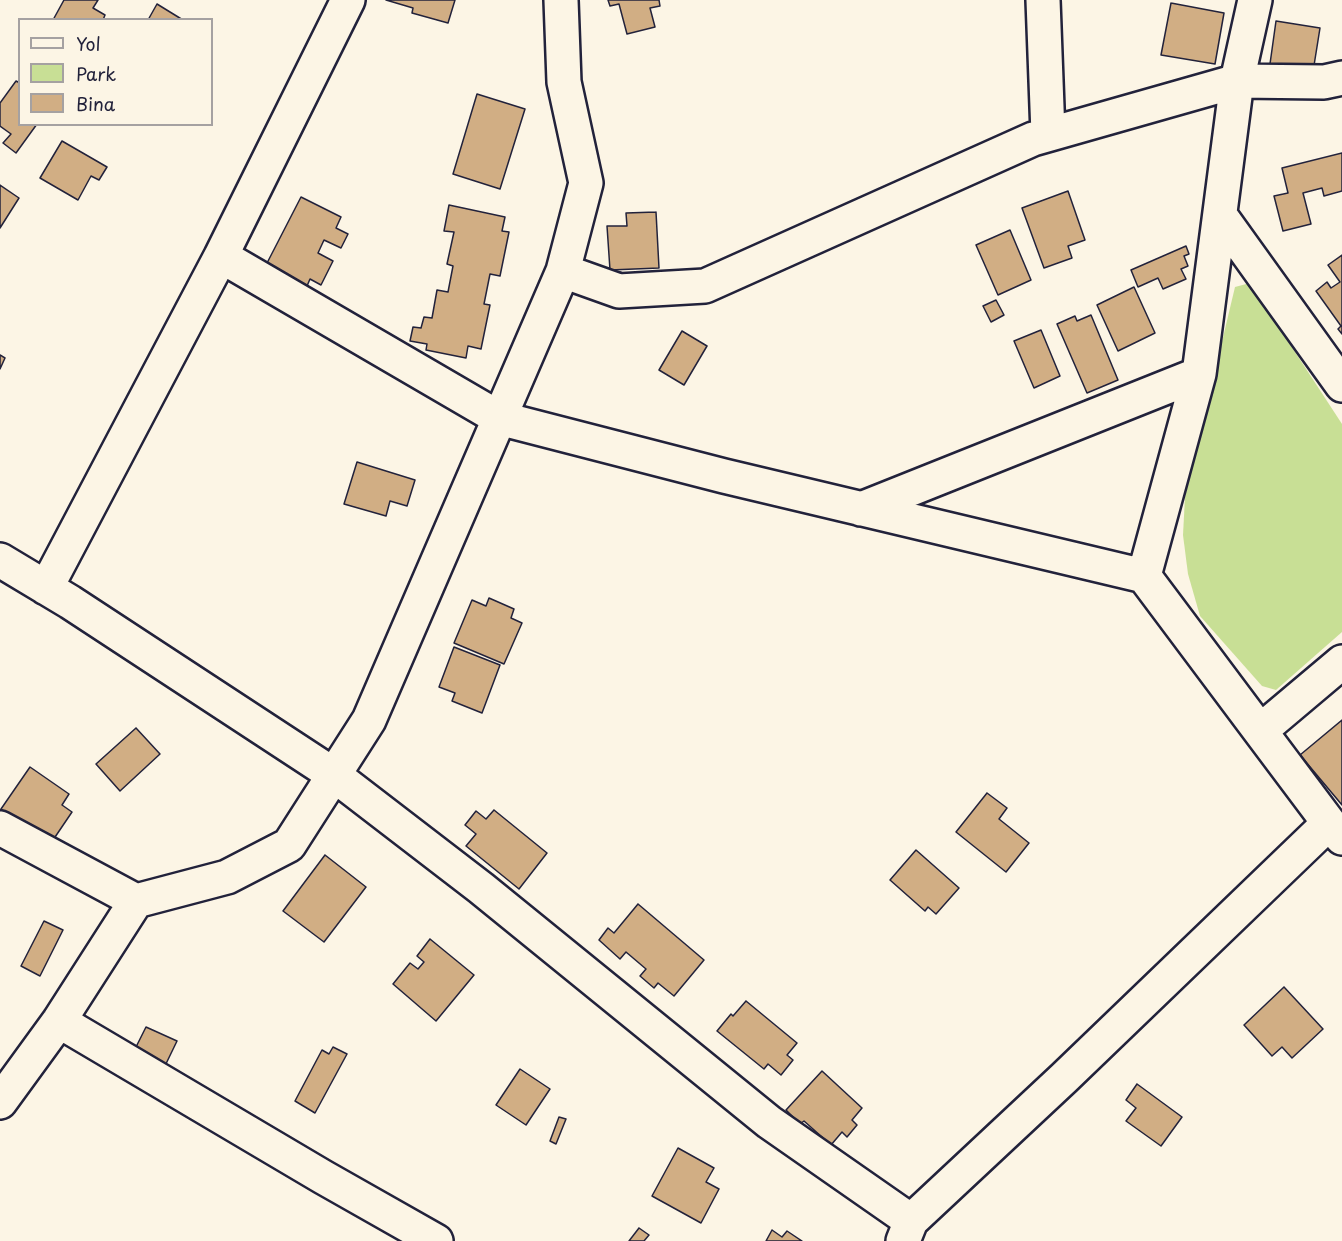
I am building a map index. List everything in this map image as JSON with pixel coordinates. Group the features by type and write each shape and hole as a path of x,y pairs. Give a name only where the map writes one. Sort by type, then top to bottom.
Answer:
{"street":[{"path":"46,588 220,256 348,0"},
{"path":"0,1102 59,1021 136,901 227,877 289,845 369,720 563,271 586,183 564,82 561,0"},
{"path":"1043,0 1048,135"},
{"path":"1144,576 1199,374 1237,81 1255,0"},
{"path":"563,271 619,291 705,286 1033,139 1237,81 1324,82 1342,78"},
{"path":"1220,215 1342,385"},
{"path":"0,560 80,608 334,775 481,888 907,1231 1072,1070 1335,830 1144,576 723,476 499,418 220,256"},
{"path":"861,509 1199,374"},
{"path":"1260,731 1342,662"},
{"path":"0,828 136,901"},
{"path":"59,1021 436,1241"}],"green space":[{"path":"1250,283 1342,424 1342,632 1276,690 1262,686 1200,616 1188,574 1183,535 1185,497 1235,287"}],"building":[{"path":"64,0 98,0 93,8 105,15 104,18 54,18"},
{"path":"386,0 455,0 448,23 412,13 413,8"},
{"path":"608,0 659,0 660,6 650,8 655,27 627,34 619,4 610,6"},
{"path":"1171,3 1224,13 1215,64 1161,55"},
{"path":"157,4 180,18 149,18"},
{"path":"1276,21 1320,28 1312,78 1269,71"},
{"path":"16,81 18,82 18,126 36,126 16,153 3,143 11,134 0,126 0,103"},
{"path":"477,94 525,109 500,189 453,174"},
{"path":"62,141 107,167 99,180 91,176 78,200 40,178"},
{"path":"1342,153 1342,191 1324,196 1322,188 1303,193 1311,224 1283,231 1274,196 1288,193 1282,168"},
{"path":"0,185 19,198 0,228"},
{"path":"1068,191 1085,240 1068,246 1072,258 1044,268 1022,208"},
{"path":"301,197 341,217 336,228 348,234 341,248 324,240 318,253 333,261 321,285 310,279 307,286 266,265"},
{"path":"449,205 505,217 502,231 509,232 500,276 490,274 484,304 490,305 481,349 468,346 466,358 426,350 427,344 410,341 413,327 421,328 424,317 432,318 437,290 448,292 453,266 447,264 454,232 444,231"},
{"path":"656,212 659,268 610,270 607,226 627,226 626,213"},
{"path":"1010,230 1031,280 998,295 976,245"},
{"path":"1186,246 1189,254 1184,256 1188,266 1181,269 1186,279 1163,289 1158,278 1138,287 1131,270"},
{"path":"1342,255 1342,334 1338,329 1341,326 1316,291 1327,282 1331,288 1340,282 1328,265"},
{"path":"1134,287 1155,333 1118,351 1097,305"},
{"path":"996,300 1004,315 991,322 983,306"},
{"path":"1091,315 1118,380 1087,393 1057,324 1075,316 1077,321"},
{"path":"1041,330 1060,376 1034,388 1014,341"},
{"path":"682,331 707,346 684,385 659,370"},
{"path":"0,355 5,358 0,369"},
{"path":"357,462 415,480 407,506 390,501 386,516 344,504"},
{"path":"489,598 514,609 511,618 522,623 504,664 454,643 472,600 486,606"},
{"path":"454,647 500,665 482,713 452,701 455,693 439,687"},
{"path":"1342,720 1342,805 1300,755"},
{"path":"136,728 160,754 120,791 96,764"},
{"path":"30,767 69,794 62,805 72,812 51,843 1,809"},
{"path":"987,793 1007,808 999,819 1029,843 1006,872 956,832"},
{"path":"494,810 547,853 519,889 466,846 476,834 465,825 476,811 486,819"},
{"path":"916,850 959,888 936,914 928,907 925,911 890,880"},
{"path":"325,855 366,887 324,942 283,911"},
{"path":"638,904 704,960 674,996 658,983 654,988 640,976 646,969 626,952 620,959 599,940 608,928 614,933"},
{"path":"44,921 63,930 40,976 21,966"},
{"path":"430,939 474,975 436,1021 393,984 410,963 418,969 424,962 417,956"},
{"path":"1284,987 1323,1029 1292,1058 1282,1047 1272,1056 1244,1025"},
{"path":"746,1001 797,1043 787,1055 793,1060 781,1075 768,1064 764,1069 717,1031"},
{"path":"146,1027 177,1041 163,1070 132,1055"},
{"path":"333,1047 347,1054 315,1113 295,1101 322,1050 329,1054"},
{"path":"520,1069 550,1089 526,1125 496,1105"},
{"path":"822,1071 862,1108 852,1120 857,1125 847,1137 842,1132 831,1145 804,1121 800,1124 786,1110"},
{"path":"1137,1084 1182,1117 1161,1146 1126,1121 1136,1108 1126,1100"},
{"path":"559,1117 566,1119 556,1144 550,1141"},
{"path":"678,1148 714,1168 706,1182 719,1189 701,1223 652,1196"},
{"path":"639,1228 649,1235 644,1241 629,1241"},
{"path":"772,1230 782,1237 787,1231 802,1241 766,1241"}]}
